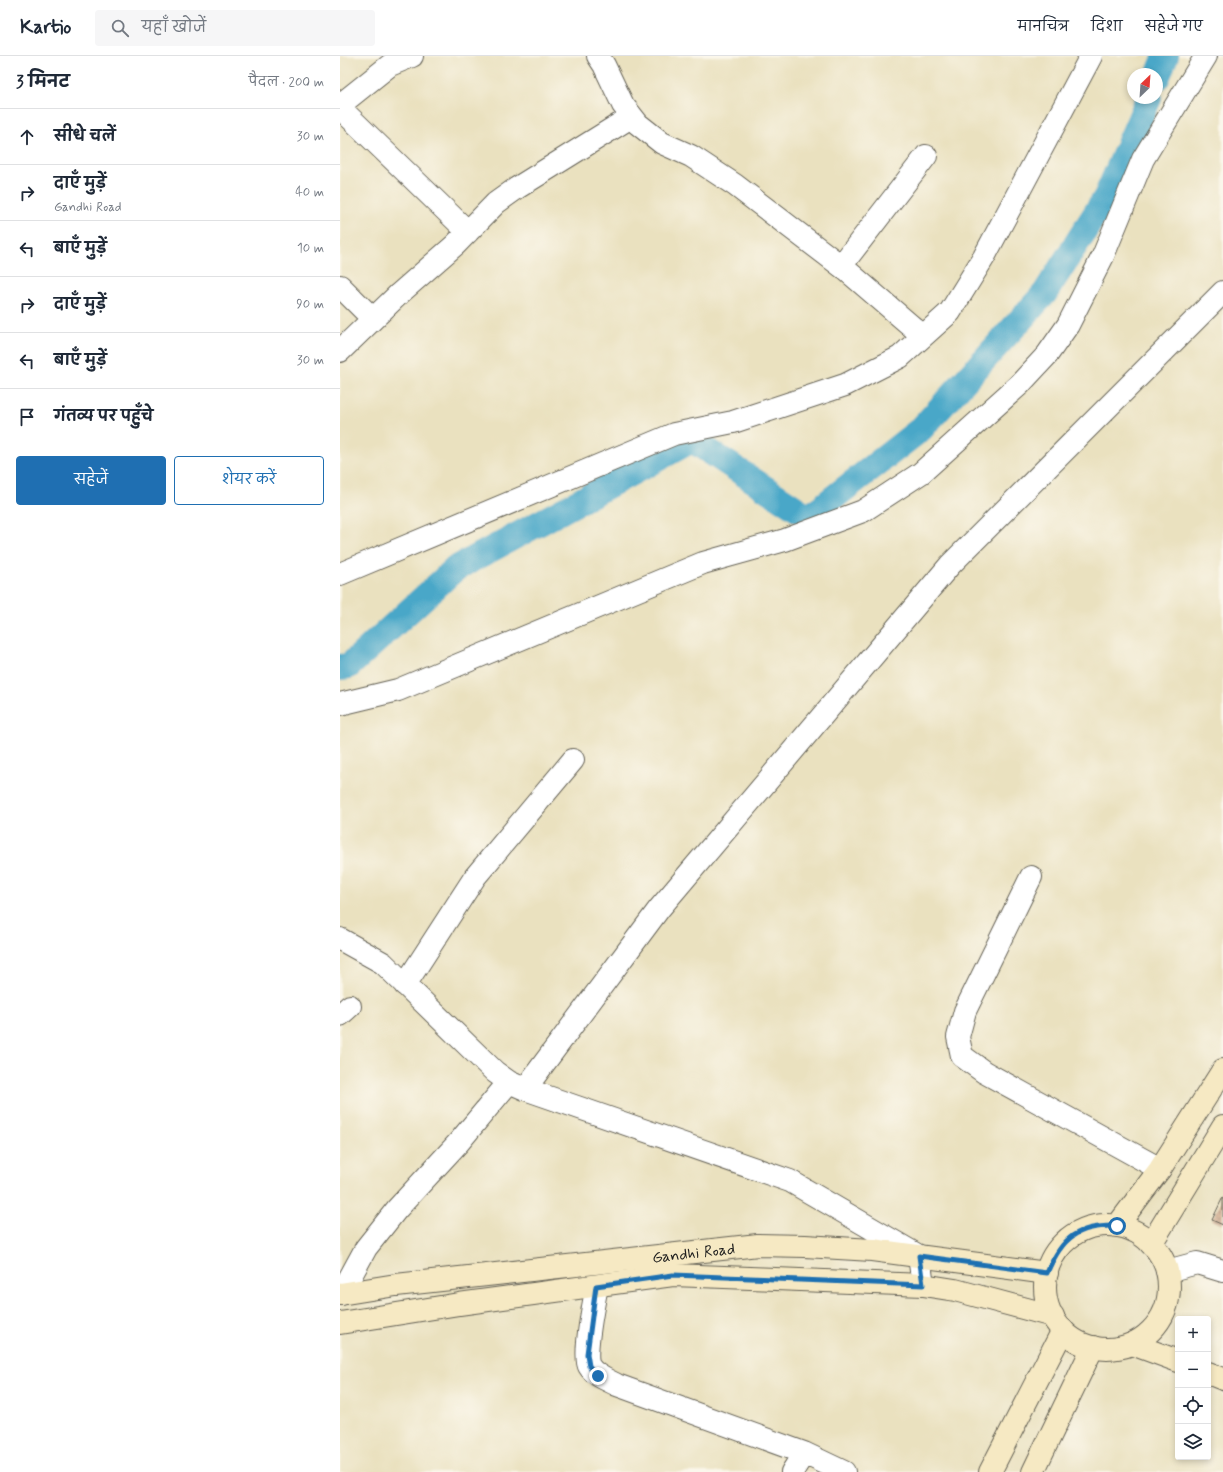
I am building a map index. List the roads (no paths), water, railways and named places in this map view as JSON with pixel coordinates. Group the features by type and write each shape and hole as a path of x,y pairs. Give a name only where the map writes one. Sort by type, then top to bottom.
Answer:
{"main road":[{"path":"1117,1226 1160,1169 1223,1070"},
{"path":"1151,1244 1223,1126"},
{"path":"1098,1226 1117,1226 1136,1232 1151,1244 1161,1256 1167,1270 1169,1288 1166,1306 1159,1322 1147,1335 1132,1344 1113,1349 1093,1347 1077,1341 1058,1323 1047,1302 1045,1287 1047,1273 1054,1256 1066,1241 1081,1231 1098,1226"},
{"name":"Gandhi Road","path":"340,1294 396,1285 758,1245 872,1250 1047,1273"},
{"path":"340,1323 459,1304 673,1275 923,1285 955,1290 1058,1323"},
{"path":"990,1472 1058,1323"},
{"path":"1132,1344 1175,1360"},
{"path":"1033,1472 1093,1347"},
{"path":"1211,1374 1223,1379"}],"street":[{"path":"412,56 390,65 340,106 468,232"},
{"path":"598,56 604,65 623,105 638,124 662,143 691,156 735,185 840,266 923,336"},
{"path":"340,574 674,434 733,422 845,384 900,357 950,312 984,257 1091,56"},
{"path":"340,704 398,690 704,563 785,540 863,511 921,473 1020,384 1047,355 1068,325 1103,256 1143,159 1206,56"},
{"path":"340,351 468,232 496,203 512,191 631,116"},
{"path":"840,266 926,156"},
{"path":"340,286 373,319"},
{"path":"340,1294 366,1248 393,1215 459,1142 517,1085 659,909 950,565 1223,292"},
{"path":"405,985 475,877 573,760"},
{"path":"1031,877 965,1011 958,1037 962,1056 984,1072 1160,1169"},
{"path":"340,939 383,963 495,1072 517,1085 790,1181 919,1256 923,1285"},
{"path":"1167,1270 1197,1263 1223,1271"},
{"path":"596,1286 587,1354 589,1366 598,1376 617,1385 804,1453 844,1472"},
{"path":"792,1472 804,1453"}],"waterway":[{"path":"1161,68 1166,56"},
{"path":"340,667 349,666 455,569 692,440 809,517 921,429 1045,293 1106,197 1146,104"}]}
